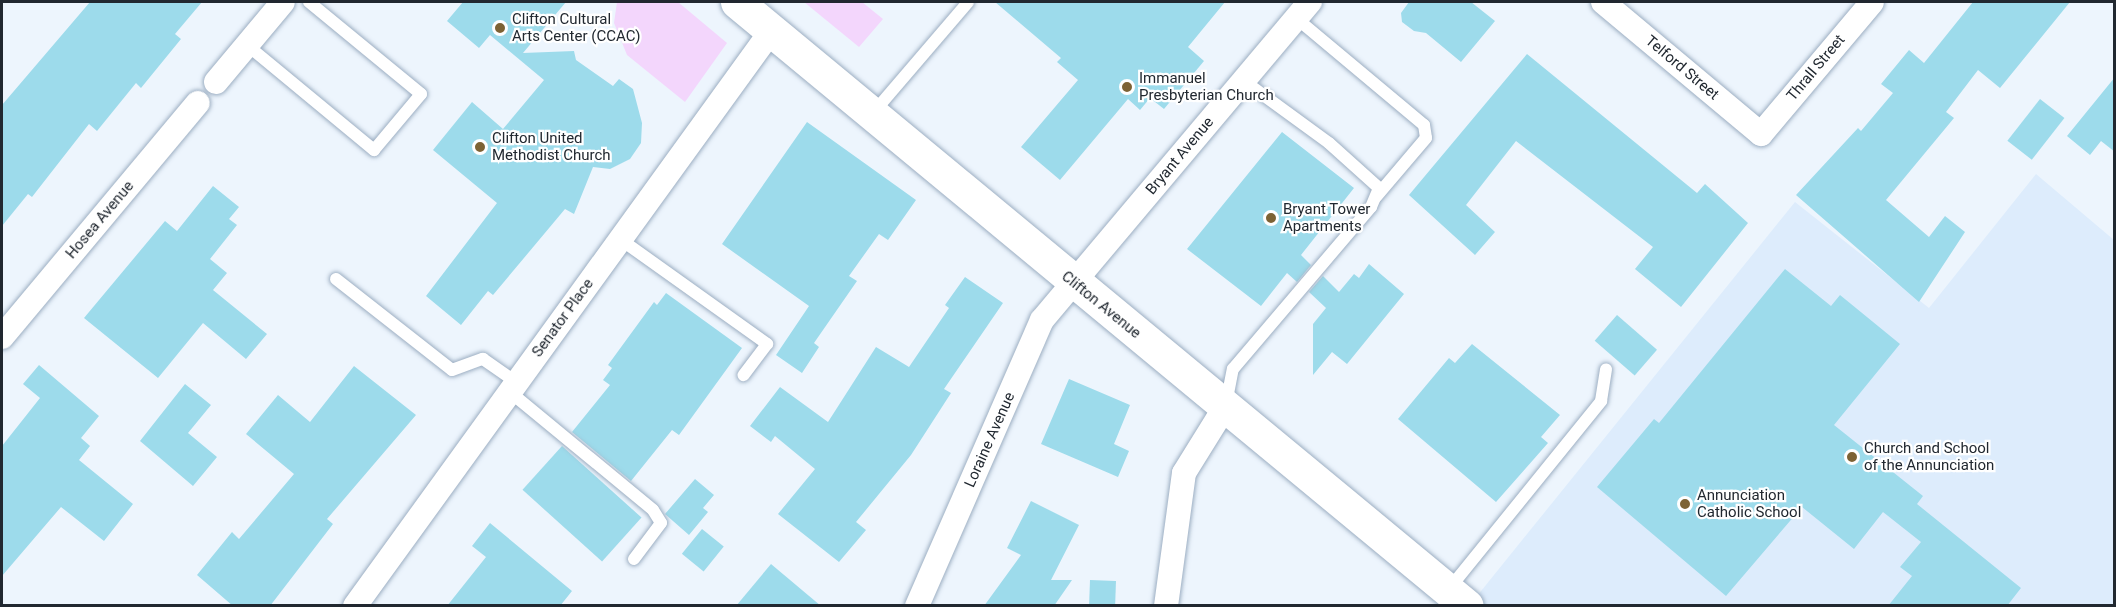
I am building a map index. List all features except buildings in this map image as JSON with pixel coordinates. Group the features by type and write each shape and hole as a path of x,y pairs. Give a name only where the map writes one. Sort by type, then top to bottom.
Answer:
{"main road":[{"name":"Clifton Avenue","path":"737,2 1458,598"}],"street":[{"path":"216,82 283,2"},
{"name":"Telford Street","path":"1603,2 1761,134"},
{"name":"Thrall Street","path":"1761,134 1872,2"},
{"name":"Bryant Avenue","path":"1074,282 1303,10"},
{"name":"Senator Place","path":"355,606 772,30"},
{"name":"Hosea Avenue","path":"2,338 198,103"},
{"name":"Loraine Avenue","path":"917,606 1041,320 1074,282"},
{"path":"1166,606 1184,473 1225,407"}],"lane":[{"path":"247,45 374,150 421,94 309,2"},
{"path":"873,114 968,2"},
{"path":"1225,407 1233,369 1426,138 1424,125 1303,10"},
{"path":"1244,81 1377,183 1376,197"},
{"path":"620,239 767,344 744,375"},
{"path":"336,279 452,370 483,359 653,510 661,523 634,559"},
{"path":"1458,598 1601,401 1606,369"}],"shaded area":[{"path":"617,2 678,2 727,43 685,102 627,55 614,23"},
{"path":"804,2 862,2 883,19 859,47"},
{"name":"Church and School of the Annunciation","path":"2036,174 2114,240 2114,605 1469,606 1795,202 1929,308"}],"place":[{"name":"Clifton Cultural Arts Center (CCAC)","path":"500,28"},
{"name":"Immanuel Presbyterian Church","path":"1127,87"},
{"name":"Clifton United Methodist Church","path":"480,147"},
{"name":"Bryant Tower Apartments","path":"1271,218"},
{"name":"Church and School of the Annunciation","path":"1852,457"},
{"name":"Annunciation Catholic School","path":"1685,504"}]}
